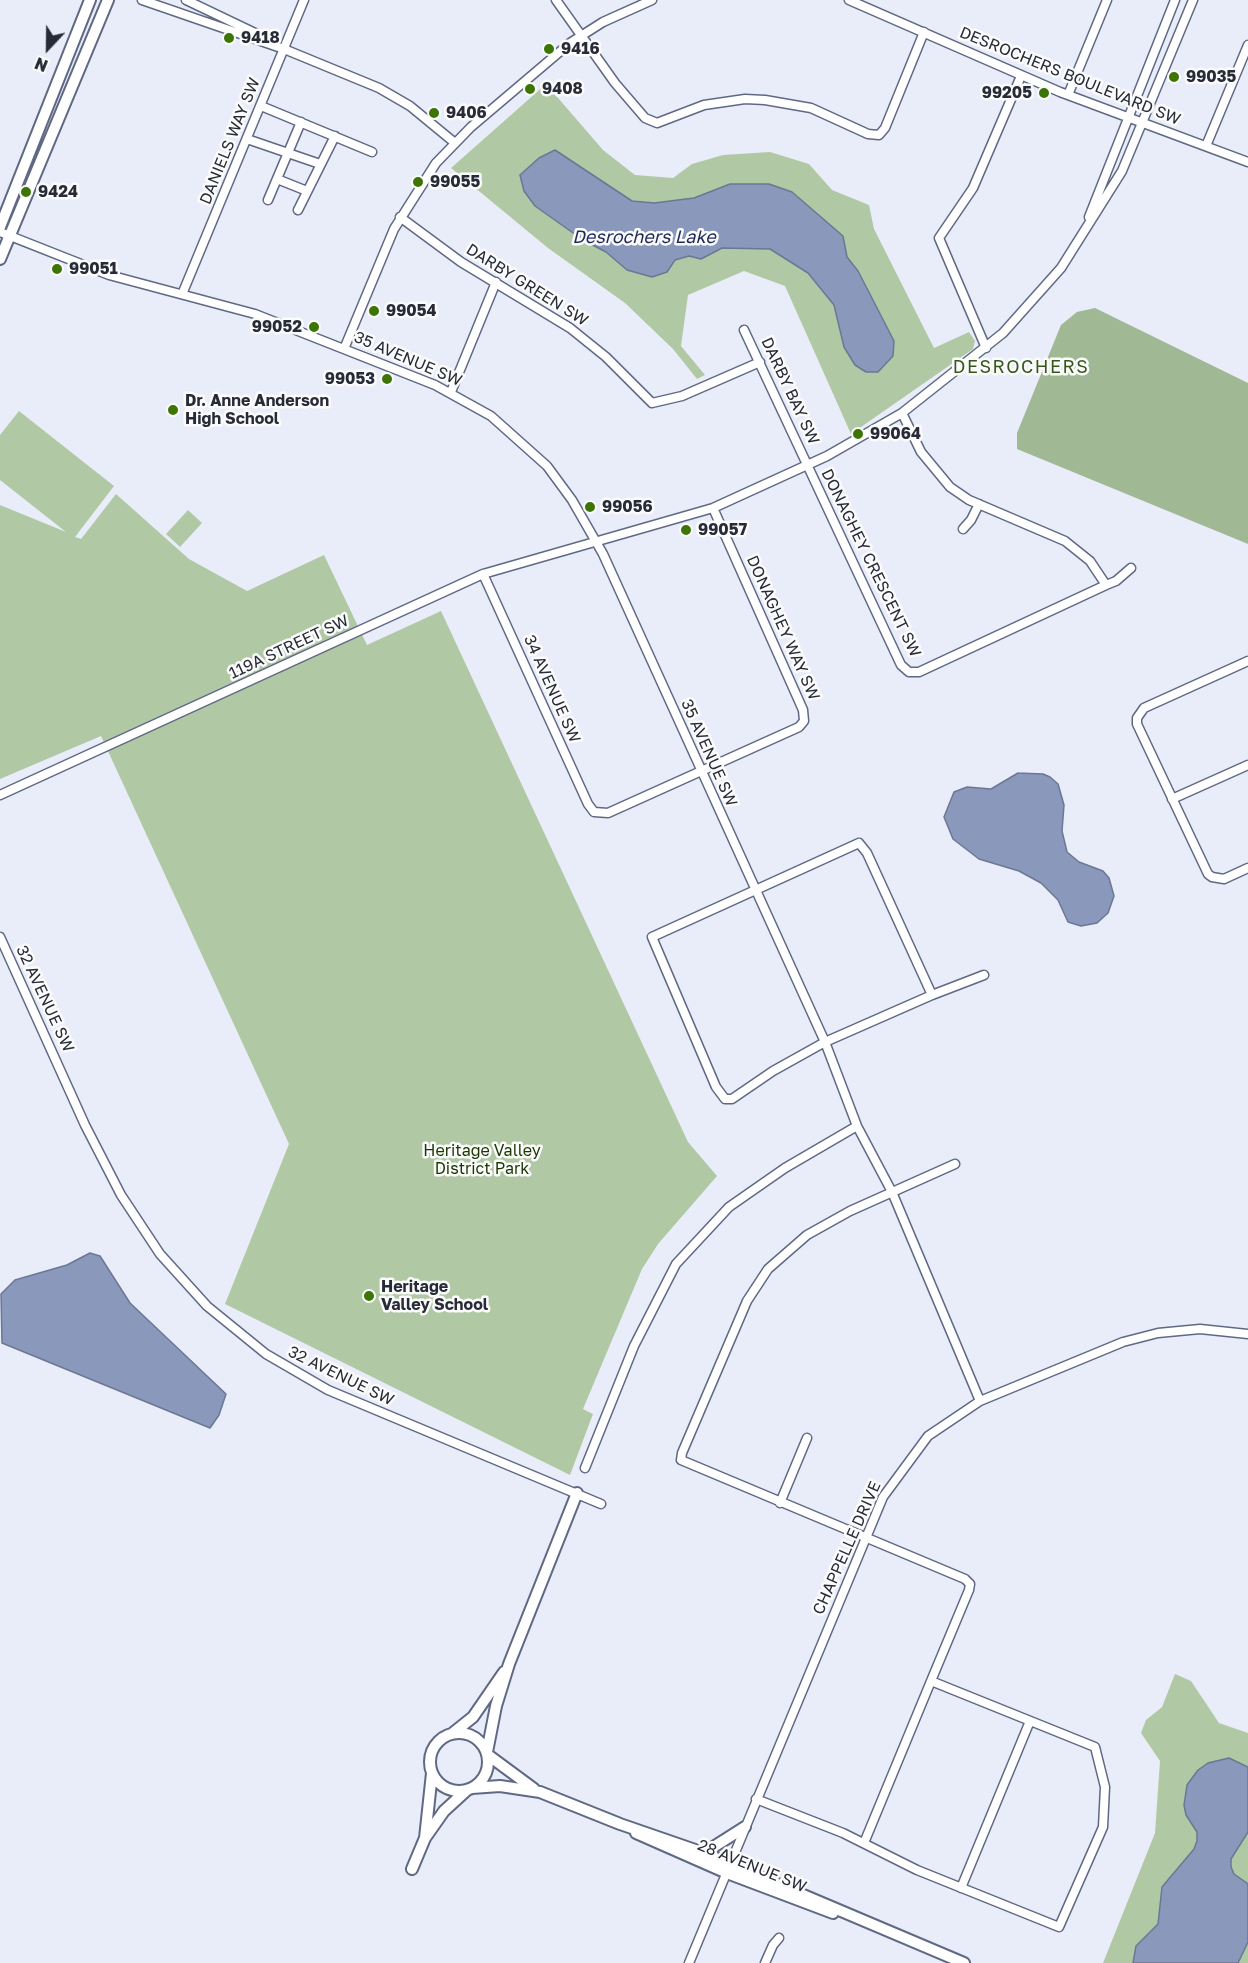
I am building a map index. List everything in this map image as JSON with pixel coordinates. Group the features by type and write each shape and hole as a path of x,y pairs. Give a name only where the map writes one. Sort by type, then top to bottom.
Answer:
{"main road":[{"path":"0,227 90,0"},
{"path":"0,259 5,234 108,0"},
{"path":"412,1869 425,1838 444,1811 488,1771 488,1754 496,1706 509,1664 577,1493"},
{"path":"425,1838 433,1749 437,1743 472,1717 509,1664"},
{"path":"450,1734 468,1734 483,1744 488,1754"},
{"name":"28 AVENUE SW","path":"488,1754 540,1792"},
{"path":"432,1773 446,1788 470,1789"},
{"name":"28 AVENUE SW","path":"470,1789 500,1785 540,1792 620,1824 704,1853 728,1868"},
{"name":"28 AVENUE SW","path":"620,1824 651,1842 728,1868 964,1963"},
{"path":"704,1853 745,1827"}],"street":[{"path":"142,0 284,49"},
{"path":"186,0 284,49 394,96 422,115 455,143"},
{"name":"DANIELS WAY SW","path":"183,292 304,0"},
{"path":"556,0 615,83 651,122 664,121 704,105 745,99 765,100 811,108 876,135 885,128 924,32"},
{"path":"344,349 400,217 436,164 455,143 581,35 620,13 652,0"},
{"name":"DESROCHERS BOULEVARD SW","path":"849,0 1021,76 1248,162"},
{"path":"1068,95 1107,0"},
{"path":"1085,229 1175,0"},
{"path":"1085,229 1122,171 1193,0"},
{"path":"1206,146 1248,45"},
{"path":"986,348 939,238 964,204 981,174 1021,76"},
{"path":"261,106 372,152"},
{"path":"268,200 301,122"},
{"path":"298,210 335,136"},
{"path":"247,140 320,164"},
{"path":"277,179 307,191"},
{"name":"DARBY GREEN SW","path":"400,217 461,262 554,316 588,341 652,403 682,396 760,362"},
{"name":"119A STREET SW","path":"0,795 483,574 712,507 808,466 902,413 986,348 1048,286 1085,229"},
{"name":"35 AVENUE SW","path":"5,234 109,274 183,292 255,314 451,392 509,430 546,466 572,500 597,541 825,1042 857,1126 892,1192 980,1401"},
{"path":"451,392 496,282"},
{"name":"DARBY BAY SW","path":"744,330 808,466"},
{"path":"902,413 921,452 950,488 978,504 1065,541 1090,561 1106,585"},
{"name":"DONAGHEY CRESCENT SW","path":"808,466 901,665 909,672 919,672 1116,581 1131,568"},
{"path":"963,529 971,520 978,504"},
{"name":"DONAGHEY WAY SW","path":"701,771 799,727 805,715 712,507"},
{"name":"34 AVENUE SW","path":"483,574 588,804 598,814 608,813 701,771"},
{"path":"1248,661 1140,712 1137,724 1208,874 1212,878 1224,879 1248,868"},
{"path":"1172,799 1248,765"},
{"path":"932,995 867,853 859,843 652,937 720,1095 725,1099 732,1099 774,1071 825,1042 984,975"},
{"name":"32 AVENUE SW","path":"0,937 85,1125 121,1195 151,1241 193,1293 247,1339 304,1378 353,1402 601,1504"},
{"path":"585,1468 634,1346 676,1264 729,1207 785,1168 857,1126"},
{"path":"864,1843 970,1584 965,1579 681,1460 747,1301 768,1269 807,1235 892,1192 955,1164"},
{"name":"CHAPPELLE DRIVE","path":"689,1963 883,1497 928,1436 980,1401 1123,1342 1158,1333 1200,1329 1248,1334"},
{"path":"780,1503 807,1438"},
{"path":"756,1799 864,1843 904,1864 1059,1927 1103,1827 1105,1788 1095,1747 931,1681"},
{"path":"961,1888 1030,1720"},
{"path":"765,1963 773,1945 779,1938"}],"green space":[{"path":"546,84 603,150 635,175 673,178 692,164 723,155 770,152 809,164 832,190 869,205 874,229 934,348 969,332 975,341 973,349 851,434 785,286 744,271 688,295 681,346 705,375 697,379 673,349 625,303 548,248 451,168"},
{"path":"1095,308 1248,383 1248,544 1017,449 1017,433 1061,325 1077,312"},
{"name":"Heritage Valley District Park","path":"19,411 114,486 75,537 81,539 116,494 189,559 247,591 324,555 367,645 441,611 688,1142 717,1176 658,1244 642,1269 583,1409 593,1414 570,1475 225,1304 289,1144 101,736 0,779 0,505 66,532 0,480 0,435"},
{"path":"188,510 202,523 180,547 166,534"},
{"path":"1175,1674 1191,1681 1219,1723 1248,1733 1248,1963 1103,1963 1155,1833 1160,1761 1141,1733 1146,1720 1162,1707"}],"water":[{"name":"Desrochers Lake","path":"555,150 632,201 654,203 694,198 730,184 769,184 792,192 843,236 847,257 858,271 894,341 893,356 878,372 866,372 855,365 844,347 834,305 808,273 770,249 722,248 701,259 689,256 675,260 667,272 652,277 627,270 606,252 583,240 535,206 524,191 520,175 539,158"},
{"path":"1018,773 1043,774 1058,784 1064,805 1062,831 1067,852 1079,862 1103,871 1109,878 1114,896 1108,913 1097,923 1081,926 1068,922 1058,900 1041,883 1019,871 979,859 953,839 944,817 954,792 967,787 991,789"},
{"path":"90,1253 100,1256 130,1303 226,1394 219,1415 210,1428 2,1343 1,1294 15,1280 67,1265"},
{"path":"1229,1758 1248,1767 1248,1832 1231,1859 1231,1867 1234,1874 1248,1884 1248,1942 1238,1963 1133,1963 1136,1946 1158,1924 1162,1887 1194,1849 1197,1841 1197,1832 1186,1815 1184,1805 1187,1785 1198,1770 1208,1763"}],"place":[{"name":"9418","path":"229,38"},
{"name":"9416","path":"549,49"},
{"name":"99035","path":"1174,77"},
{"name":"9408","path":"530,89"},
{"name":"99205","path":"1044,93"},
{"name":"9406","path":"434,113"},
{"name":"99055","path":"418,182"},
{"name":"9424","path":"26,192"},
{"name":"99051","path":"57,269"},
{"name":"99054","path":"374,311"},
{"name":"99052","path":"314,327"},
{"name":"99053","path":"387,379"},
{"name":"Dr. Anne Anderson High School","path":"173,410"},
{"name":"99064","path":"858,434"},
{"name":"99056","path":"590,507"},
{"name":"99057","path":"686,530"},
{"name":"Heritage Valley School","path":"369,1296"}],"district":[{"name":"DESROCHERS","path":"1021,367"}]}
